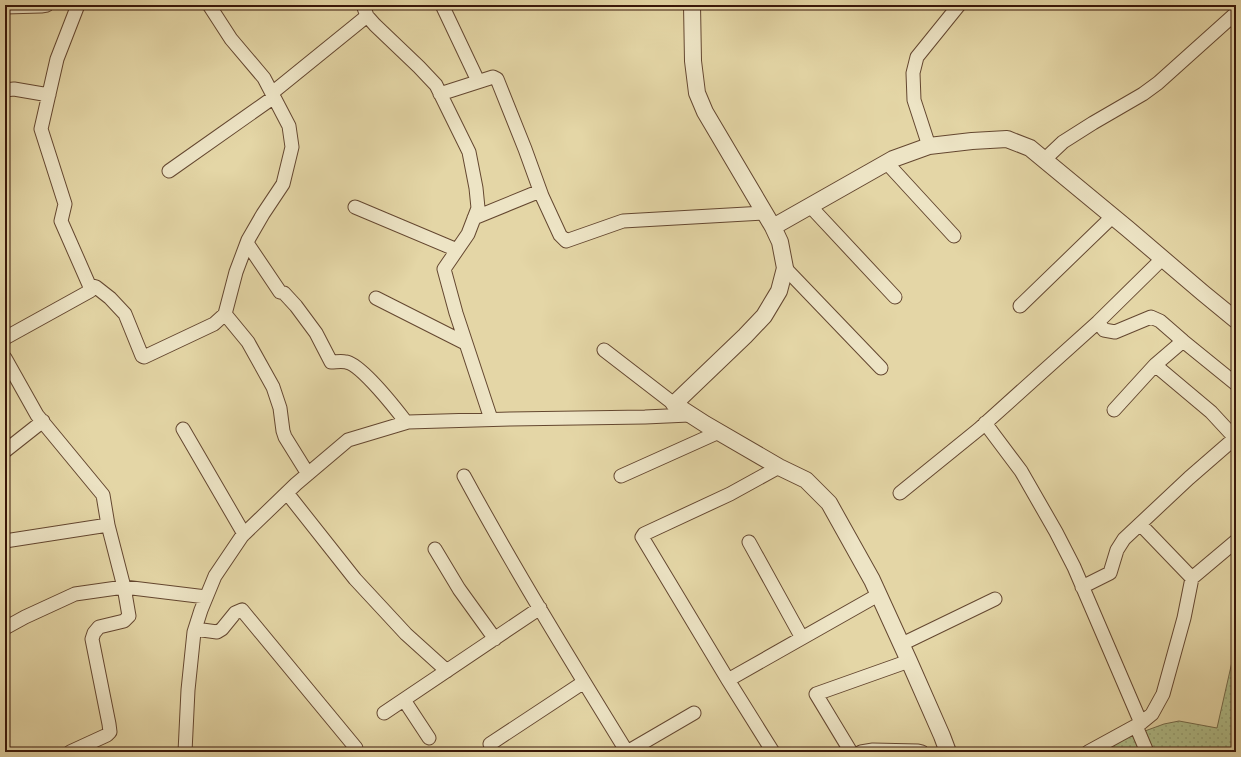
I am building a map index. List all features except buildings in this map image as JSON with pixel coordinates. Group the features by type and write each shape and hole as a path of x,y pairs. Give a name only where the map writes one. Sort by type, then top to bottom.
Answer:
{"street":[{"path":"5,7 47,5"},
{"path":"5,338 90,291 90,285 61,221 65,204 41,129 57,59 78,5"},
{"path":"90,285 96,286 125,314 142,356 144,357 214,324 225,314 236,272 247,243 263,214 283,184 292,147 289,126 264,78 231,39 208,5"},
{"path":"442,5 478,81"},
{"path":"674,404 764,316 779,291 785,268 780,242 705,112 696,93 693,61 692,5"},
{"path":"928,146 914,100 913,73 917,57 959,5"},
{"path":"169,171 273,95 365,10 375,25 436,85 469,152 478,208 468,234 444,269 465,342 491,419"},
{"path":"1044,160 1063,142 1143,94 1158,83 1236,13"},
{"path":"440,94 493,77 497,79 540,191 560,235 566,241 623,220 659,220 764,213"},
{"path":"5,90 14,89 49,95"},
{"path":"772,228 893,159 928,146 1007,139 1030,148 1236,320"},
{"path":"886,162 954,236"},
{"path":"474,218 540,191"},
{"path":"810,206 895,297"},
{"path":"355,207 457,250"},
{"path":"1020,306 1113,216"},
{"path":"247,243 280,292 284,293 296,306 316,333 330,362 346,362 354,365 377,387 406,422"},
{"path":"900,493 985,423 1098,322 1163,258"},
{"path":"785,268 881,368"},
{"path":"376,298 465,342"},
{"path":"225,314 248,342 273,387 280,408 285,437 308,474"},
{"path":"1098,322 1104,330 1114,332 1151,317 1183,340 1236,384"},
{"path":"1114,410 1155,365 1183,340"},
{"path":"604,350 689,415 779,467 806,480 829,503 851,542 902,644 948,752"},
{"path":"5,358 38,415 103,495 108,524 124,587 129,616 124,622 100,627 94,632 92,640 110,732 107,735 70,752"},
{"path":"1082,587 1110,573 1117,550 1124,539 1189,478 1236,439 1211,412 1155,365"},
{"path":"185,752 188,690 194,629 215,576 244,534 286,493 348,440 406,422 689,415"},
{"path":"5,451 43,421"},
{"path":"985,423 1021,471 1056,532 1074,568 1139,724 1147,752"},
{"path":"183,429 244,534"},
{"path":"621,476 719,432"},
{"path":"773,752 642,537 644,534 730,494 779,467"},
{"path":"464,476 540,608 627,752 694,712"},
{"path":"286,493 355,579 406,634 447,671"},
{"path":"5,541 108,524"},
{"path":"1140,524 1192,578"},
{"path":"1088,752 1139,724 1152,714 1163,694 1184,618 1192,578 1236,541"},
{"path":"749,542 802,638"},
{"path":"435,549 459,589 495,639"},
{"path":"5,628 75,594 124,587 206,597"},
{"path":"728,680 878,595"},
{"path":"902,644 995,599"},
{"path":"384,713 540,608"},
{"path":"194,629 217,632 222,629 236,613 242,610 356,748"},
{"path":"851,752 816,694 909,661"},
{"path":"490,744 584,682"},
{"path":"404,700 429,738"},
{"path":"861,752 872,750 918,750 922,752"}],"green space":[{"path":"1234,653 1236,653 1236,752 1090,752 1164,724 1179,721 1217,728"}]}
